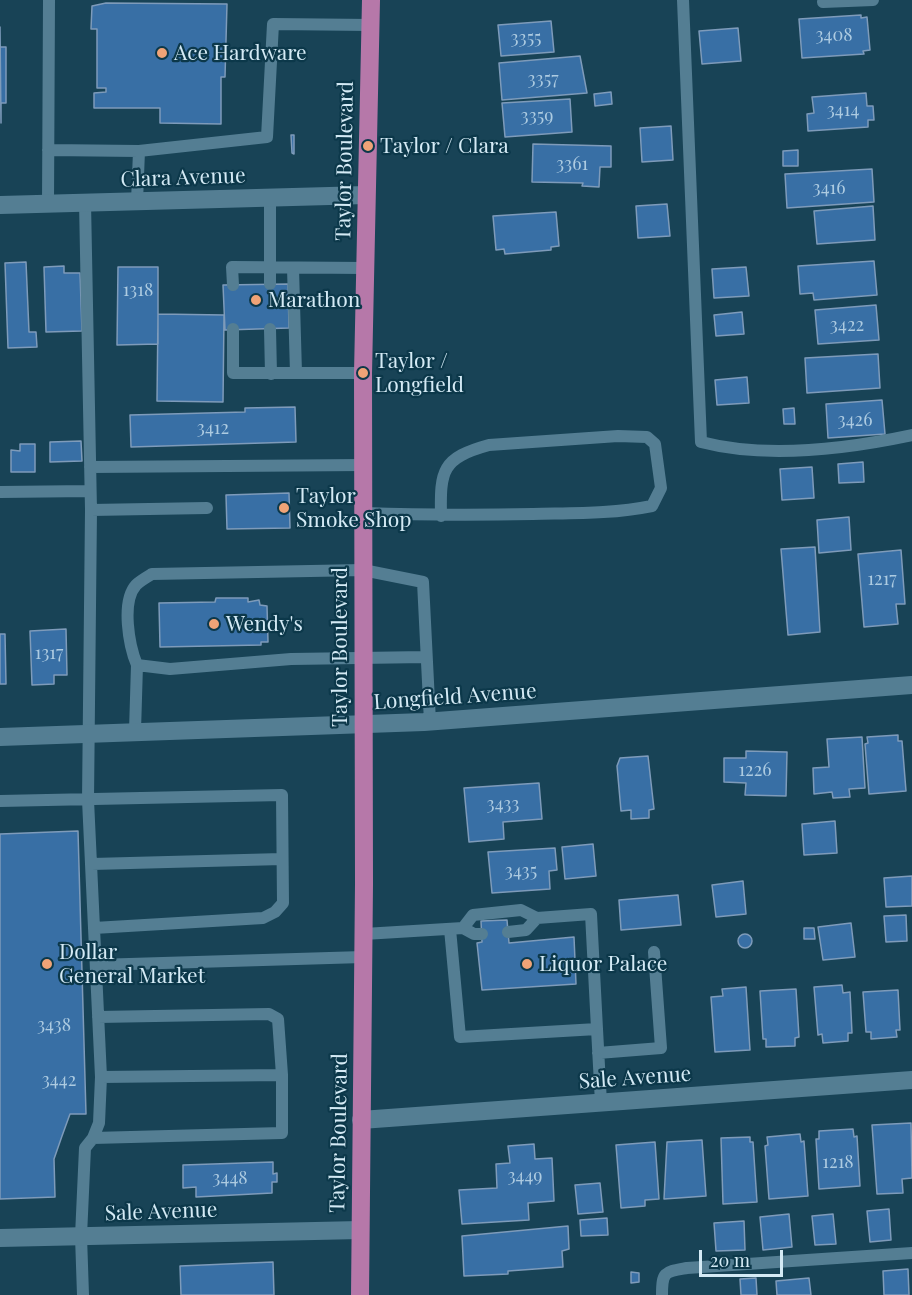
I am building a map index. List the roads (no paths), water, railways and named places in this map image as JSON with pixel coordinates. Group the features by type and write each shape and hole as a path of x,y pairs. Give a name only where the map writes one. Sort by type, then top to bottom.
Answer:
{"main road":[{"name":"Taylor Boulevard","path":"360,1295 363,957 363,373 370,0"}],"street":[{"name":"Clara Avenue","path":"0,205 366,195"},
{"name":"Longfield Avenue","path":"0,737 90,732 363,726 912,685"},
{"name":"Sale Avenue","path":"361,1120 912,1080"},
{"name":"Sale Avenue","path":"0,1238 360,1230"}],"lane":[{"path":"48,204 49,0"},
{"path":"682,0 700,442 744,451 863,445 912,435"},
{"path":"824,2 873,0"},
{"path":"48,150 138,151 267,137 273,24 371,25"},
{"path":"137,202 138,151"},
{"path":"270,197 270,284"},
{"path":"83,1295 81,1236 85,1148 93,1138 99,1123 101,1077 88,800 91,510 85,202"},
{"path":"233,285 232,267 366,268"},
{"path":"293,268 296,374"},
{"path":"233,329 232,373 363,373"},
{"path":"270,329 271,374"},
{"path":"364,513 441,516 622,512 652,506 661,488 655,444 647,437 618,436 489,446 469,451 453,458 440,482 441,516"},
{"path":"90,467 364,465"},
{"path":"0,492 90,491"},
{"path":"91,510 207,508"},
{"path":"135,731 137,665 128,644 129,606 135,586 152,574 363,570 423,582 430,722"},
{"path":"137,665 170,669 291,659 426,657"},
{"path":"0,801 282,795 282,903 275,912 262,918 94,928"},
{"path":"92,864 282,859"},
{"path":"457,928 473,915 521,910 537,918 591,914 601,1103"},
{"path":"508,932 526,930 537,918"},
{"path":"457,928 459,1037 597,1029"},
{"path":"363,934 457,928 474,934 482,934"},
{"path":"598,1053 661,1048 654,952"},
{"path":"96,965 363,957"},
{"path":"93,1138 282,1133 282,1075 278,1019 268,1014 99,1017"},
{"path":"101,1077 282,1075"},
{"path":"662,1295 662,1278 668,1272 687,1268 912,1253"}],"place":[{"name":"Ace Hardware","path":"162,53"},
{"name":"Taylor / Clara","path":"368,146"},
{"name":"Marathon","path":"256,300"},
{"name":"Taylor / Longfield","path":"363,373"},
{"name":"Taylor Smoke Shop","path":"284,508"},
{"name":"Wendy's","path":"214,624"},
{"name":"Dollar General Market","path":"47,964"},
{"name":"Liquor Palace","path":"527,964"}]}
